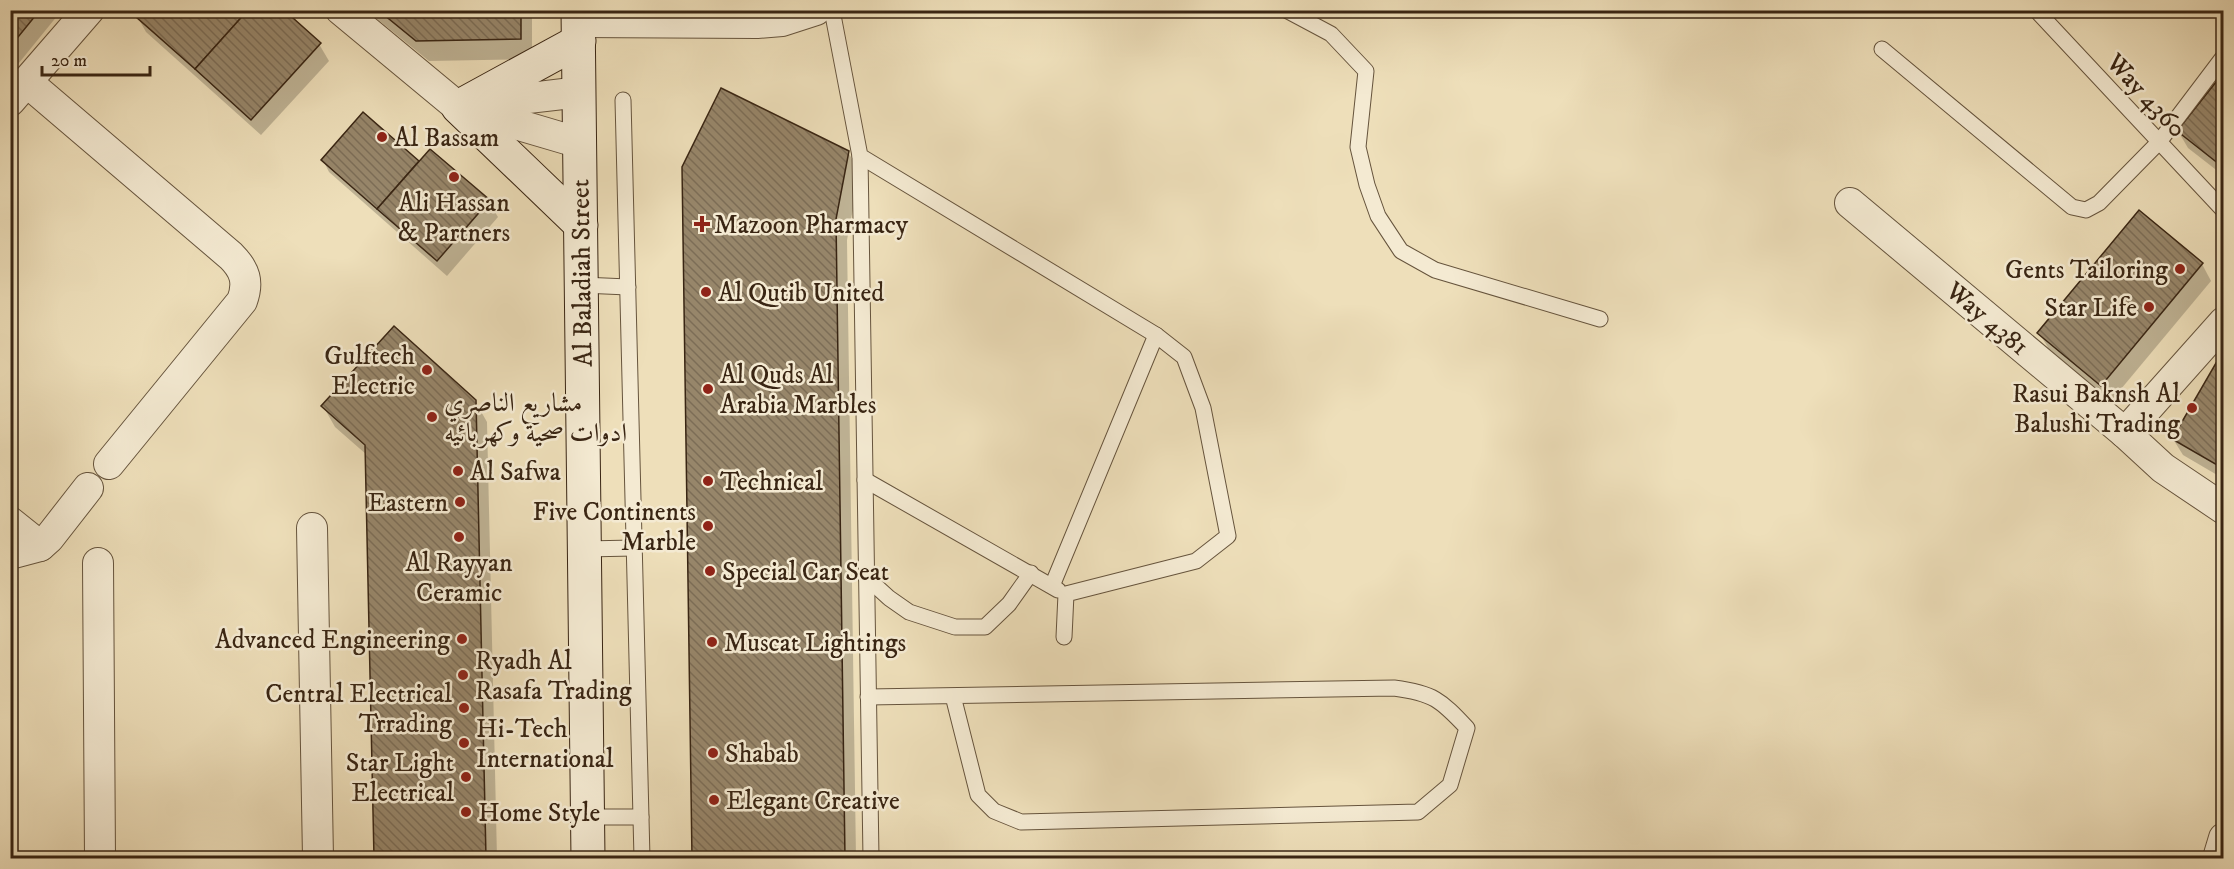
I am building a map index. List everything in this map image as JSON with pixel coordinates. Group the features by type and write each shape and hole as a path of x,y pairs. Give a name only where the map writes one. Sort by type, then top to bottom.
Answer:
{"street":[{"path":"89,10 19,91 231,256 240,265 245,276 246,290 242,302 109,464"},
{"path":"341,10 458,107 581,225"},
{"path":"458,107 579,24 757,23 782,21 816,10"},
{"name":"Al Baladiah Street","path":"579,24 588,858"},
{"path":"458,107 580,92"},
{"path":"458,107 580,142"},
{"name":"Way 4381","path":"1850,203 2125,433 2163,468 2223,509"},
{"path":"2125,433 2223,322"},
{"path":"10,554 40,546 49,538 88,488"},
{"path":"10,522 40,546"},
{"path":"312,528 318,858"},
{"path":"98,563 100,858"},
{"path":"2218,858 2223,838"}],"lane":[{"path":"832,10 860,156 871,858"},
{"path":"1286,10 1331,34 1366,71 1358,147 1367,185 1378,216 1401,251 1435,270 1600,319"},
{"name":"Way 4360","path":"2036,10 2223,212"},
{"path":"1882,49 2072,207 2086,210 2099,203 2159,142 2223,56"},
{"path":"623,100 642,858"},
{"path":"860,156 1156,335 1184,357 1203,408 1228,536 1196,561 1066,594 865,480"},
{"path":"582,285 628,287"},
{"path":"1052,586 1156,335"},
{"path":"585,549 634,548"},
{"path":"866,577 909,612 955,627 985,627 1008,604 1031,573"},
{"path":"1064,637 1066,594"},
{"path":"868,697 1394,688 1421,692 1445,704 1467,728 1450,785 1418,812 1021,822 994,811 978,795 953,696"},
{"path":"587,817 641,817"}],"building":[{"path":"10,10 40,10 10,47"},
{"path":"139,10 248,10 195,69 135,16"},
{"path":"248,10 284,10 321,43 251,120 195,69"},
{"path":"378,10 521,10 521,39 416,41"},
{"path":"2224,72 2224,168 2177,131"},
{"path":"721,88 849,151 836,219 845,858 692,858 682,167"},
{"path":"363,112 419,161 377,209 321,160"},
{"path":"430,149 490,200 437,261 377,209"},
{"path":"2139,210 2203,263 2101,386 2037,333"},
{"path":"394,326 476,400 486,858 374,858 365,445 321,406"},
{"path":"2216,363 2224,367 2224,469 2172,439"}],"place":[{"name":"Al Bassam","path":"382,137"},
{"name":"Ali Hassan & Partners","path":"454,177"},
{"name":"Mazoon Pharmacy","path":"702,224"},
{"name":"Gents Tailoring","path":"2180,269"},
{"name":"Al Qutib United","path":"706,292"},
{"name":"Star Life","path":"2149,307"},
{"name":"Gulftech Electric","path":"427,370"},
{"name":"Al Quds Al Arabia Marbles","path":"708,389"},
{"name":"Rasui Baknsh Al Balushi Trading","path":"2192,408"},
{"name":"مشاريع الناصري ادوات صحية وكهربائيه","path":"432,417"},
{"name":"Al Safwa","path":"458,471"},
{"name":"Technical","path":"708,481"},
{"name":"Eastern","path":"460,502"},
{"name":"Five Continents Marble","path":"708,526"},
{"name":"Al Rayyan Ceramic","path":"459,537"},
{"name":"Special Car Seat","path":"710,571"},
{"name":"Advanced Engineering","path":"462,639"},
{"name":"Muscat Lightings","path":"712,642"},
{"name":"Ryadh Al Rasafa Trading","path":"463,675"},
{"name":"Central Electrical Trrading","path":"464,708"},
{"name":"Hi-Tech International","path":"464,743"},
{"name":"Shabab","path":"713,753"},
{"name":"Star Light Electrical","path":"466,777"},
{"name":"Elegant Creative","path":"714,800"},
{"name":"Home Style","path":"466,812"}]}
